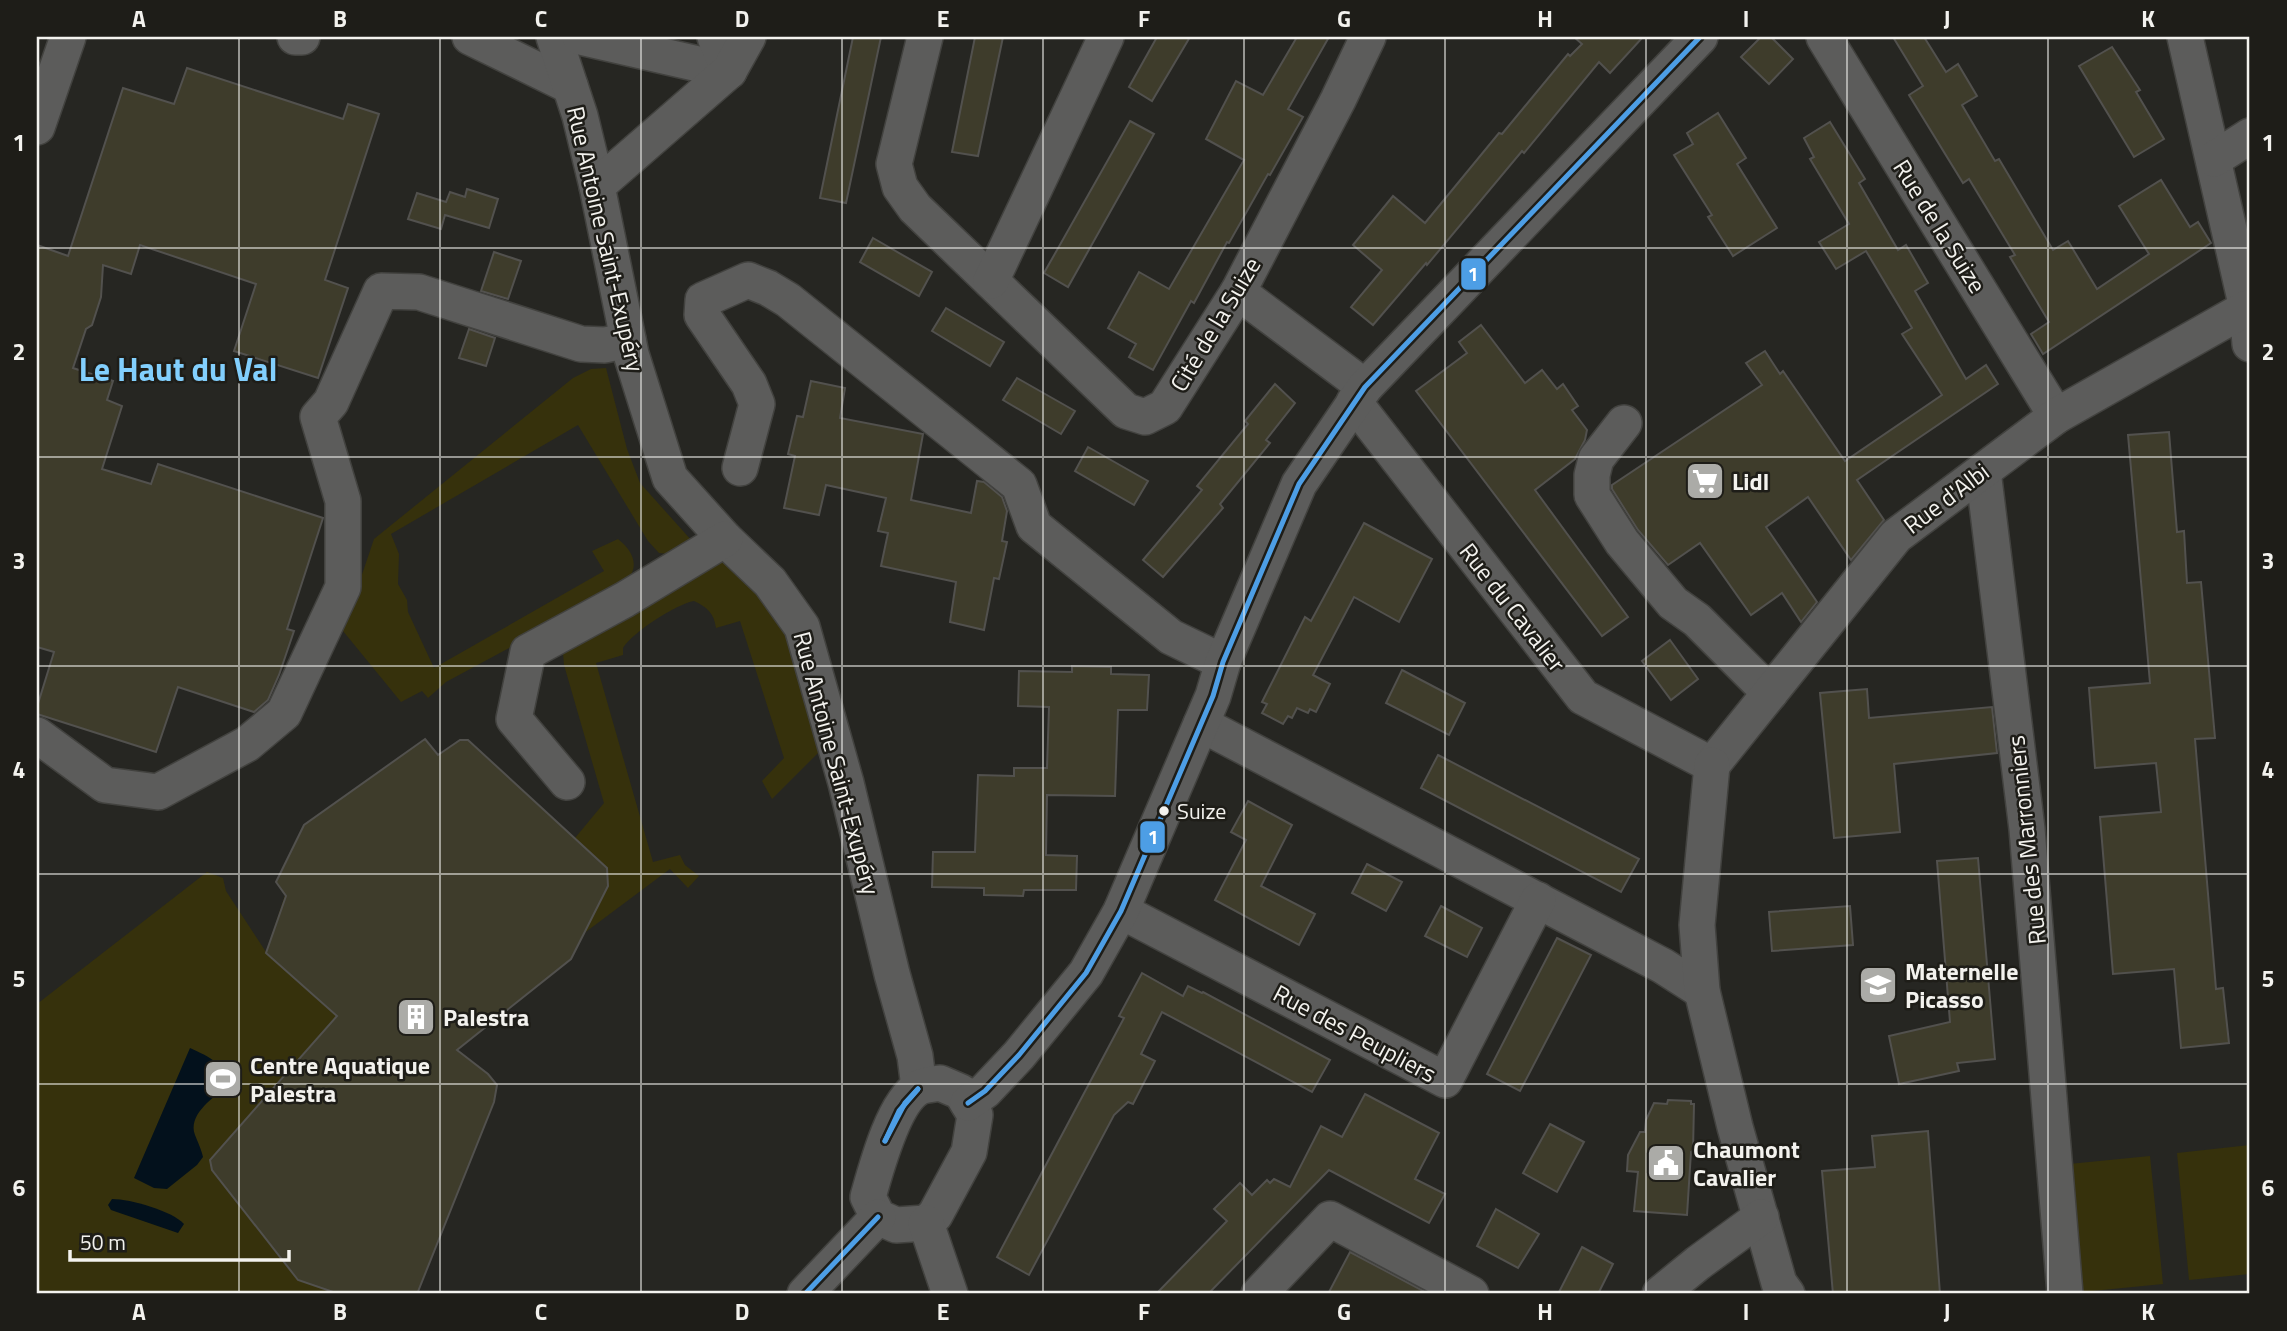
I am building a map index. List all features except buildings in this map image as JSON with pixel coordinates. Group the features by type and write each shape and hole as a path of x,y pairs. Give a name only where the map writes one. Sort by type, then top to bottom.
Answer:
{"street":[{"path":"37,127 68,37"},
{"path":"295,37 302,37"},
{"path":"470,37 570,86"},
{"name":"Rue Antoine Saint-Exupéry","path":"554,37 597,186 628,340 670,478 725,539 770,582 802,626 846,783 892,974 915,1056 919,1087"},
{"path":"580,37 729,71"},
{"path":"715,37 729,71"},
{"path":"597,186 729,71 748,37"},
{"name":"Cité de la Suize","path":"925,37 894,164 900,187 915,208 1126,411 1146,417 1165,407 1238,292 1368,37"},
{"path":"991,281 1106,37"},
{"path":"968,1104 985,1091 1019,1055 1086,973 1122,911 1299,484 1360,394 1700,37"},
{"name":"Rue de la Suize","path":"1824,37 2056,415"},
{"path":"2185,37 2247,308 2250,344"},
{"path":"2214,159 2250,136"},
{"path":"740,468 757,404 749,384 702,315 704,300 748,281 768,288 788,300 1019,485 1034,526 1171,637 1223,662"},
{"path":"37,735 105,785 159,792 247,744 284,713 343,587 343,501 318,417 331,401 381,291 419,292 580,344 605,345 628,340"},
{"name":"Rue du Cavalier","path":"1238,292 1360,394 1583,697 1712,765"},
{"name":"Rue d'Albi","path":"1712,765 1896,536 2056,415 2247,308"},
{"path":"1624,423 1596,459 1591,475 1592,495 1622,542 1673,603 1697,620 1770,693"},
{"name":"Rue des Marronniers","path":"1983,471 2027,829 2065,1294"},
{"path":"567,782 514,719 528,652 624,600 725,539"},
{"path":"1201,724 1663,966 1702,990"},
{"path":"1712,765 1697,925 1702,990 1760,1217 1779,1283 1787,1294"},
{"name":"Rue des Peupliers","path":"1122,911 1445,1080 1538,900"},
{"path":"940,1083 961,1092 968,1104 975,1115 969,1152 935,1215 926,1223 896,1225 878,1217 868,1196 884,1143 905,1102 919,1087 940,1083"},
{"path":"805,1294 878,1217"},
{"path":"1660,1294 1698,1262 1760,1217"},
{"path":"1259,1294 1330,1219 1471,1294"},
{"path":"926,1223 950,1294"}],"shaded area":[{"path":"606,368 627,449 640,483 692,541 669,554 659,553 648,541 578,425 391,534 399,554 398,584 434,668 604,571 592,551 618,539 633,558 630,577 618,589 446,682 428,698 422,691 401,702 343,631 374,539 573,378 591,369"},
{"path":"726,558 784,620 824,747 772,799 762,781 784,758 740,621 716,628 709,611 694,601 666,613 645,627 623,648 623,655 596,663 653,862 680,855 685,865 699,876 688,888 670,869 583,934 456,1051 488,1074 497,1085 494,1102 417,1294 37,1294 37,1004 207,872 223,878 226,891 266,952 285,895 276,882 304,825 425,739 438,755 460,740 468,740 575,838 604,803 564,665 563,653 568,646"},
{"path":"2250,1145 2250,1274 2189,1280 2177,1153"},
{"path":"2150,1156 2163,1284 2082,1292 2069,1164"}],"water":[{"path":"190,1048 215,1062 222,1073 223,1089 207,1103 195,1121 195,1135 203,1157 167,1189 154,1188 134,1178"},
{"path":"112,1199 151,1207 184,1224 178,1233 111,1210 108,1205"}],"transit line":[{"name":"1","path":"968,1103 985,1091 1019,1055 1086,973 1121,911 1213,696 1223,662 1299,484 1365,387 1700,37"},
{"name":"1","path":"885,1141 899,1111 918,1089"},
{"name":"1","path":"885,1141 905,1103 918,1089"},
{"name":"1","path":"805,1294 878,1217"}],"place":[{"name":"Lidl","path":"1705,481"},
{"name":"Suize","path":"1164,811"},
{"name":"Maternelle Picasso","path":"1878,985"},
{"name":"Palestra","path":"416,1017"},
{"name":"Centre Aquatique Palestra","path":"223,1079"},
{"name":"Chaumont Cavalier","path":"1666,1163"}],"district":[{"name":"Le Haut du Val","path":"178,369"}]}
